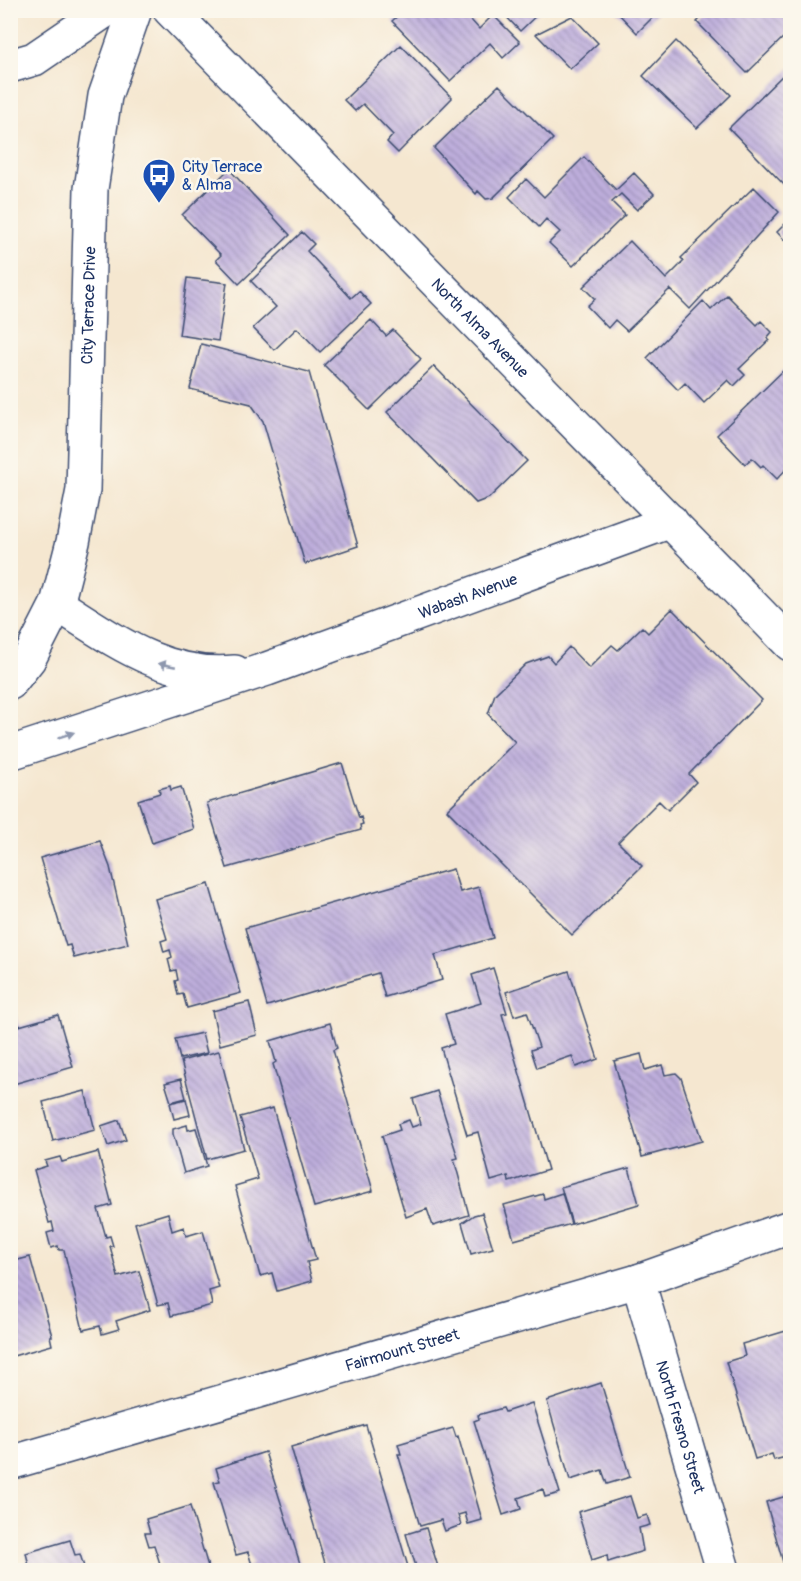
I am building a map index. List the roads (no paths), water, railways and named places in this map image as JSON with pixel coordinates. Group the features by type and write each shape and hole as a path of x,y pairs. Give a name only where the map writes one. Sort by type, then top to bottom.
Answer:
{"street":[{"path":"10,66 34,59 106,10"},
{"name":"City Terrace Drive","path":"57,604 73,542 83,490 91,189 105,96 135,10"},
{"name":"North Alma Avenue","path":"170,10 790,644"},
{"name":"Wabash Avenue","path":"10,753 267,669 671,522"},
{"path":"10,682 29,659 57,604"},
{"name":"Wabash Avenue","path":"57,604 156,663 215,674 267,669"},
{"name":"Fairmount Street","path":"10,1463 638,1281 790,1227"},
{"name":"North Fresno Street","path":"638,1281 723,1570"}],"place":[{"name":"City Terrace & Alma","path":"159,204"}]}
